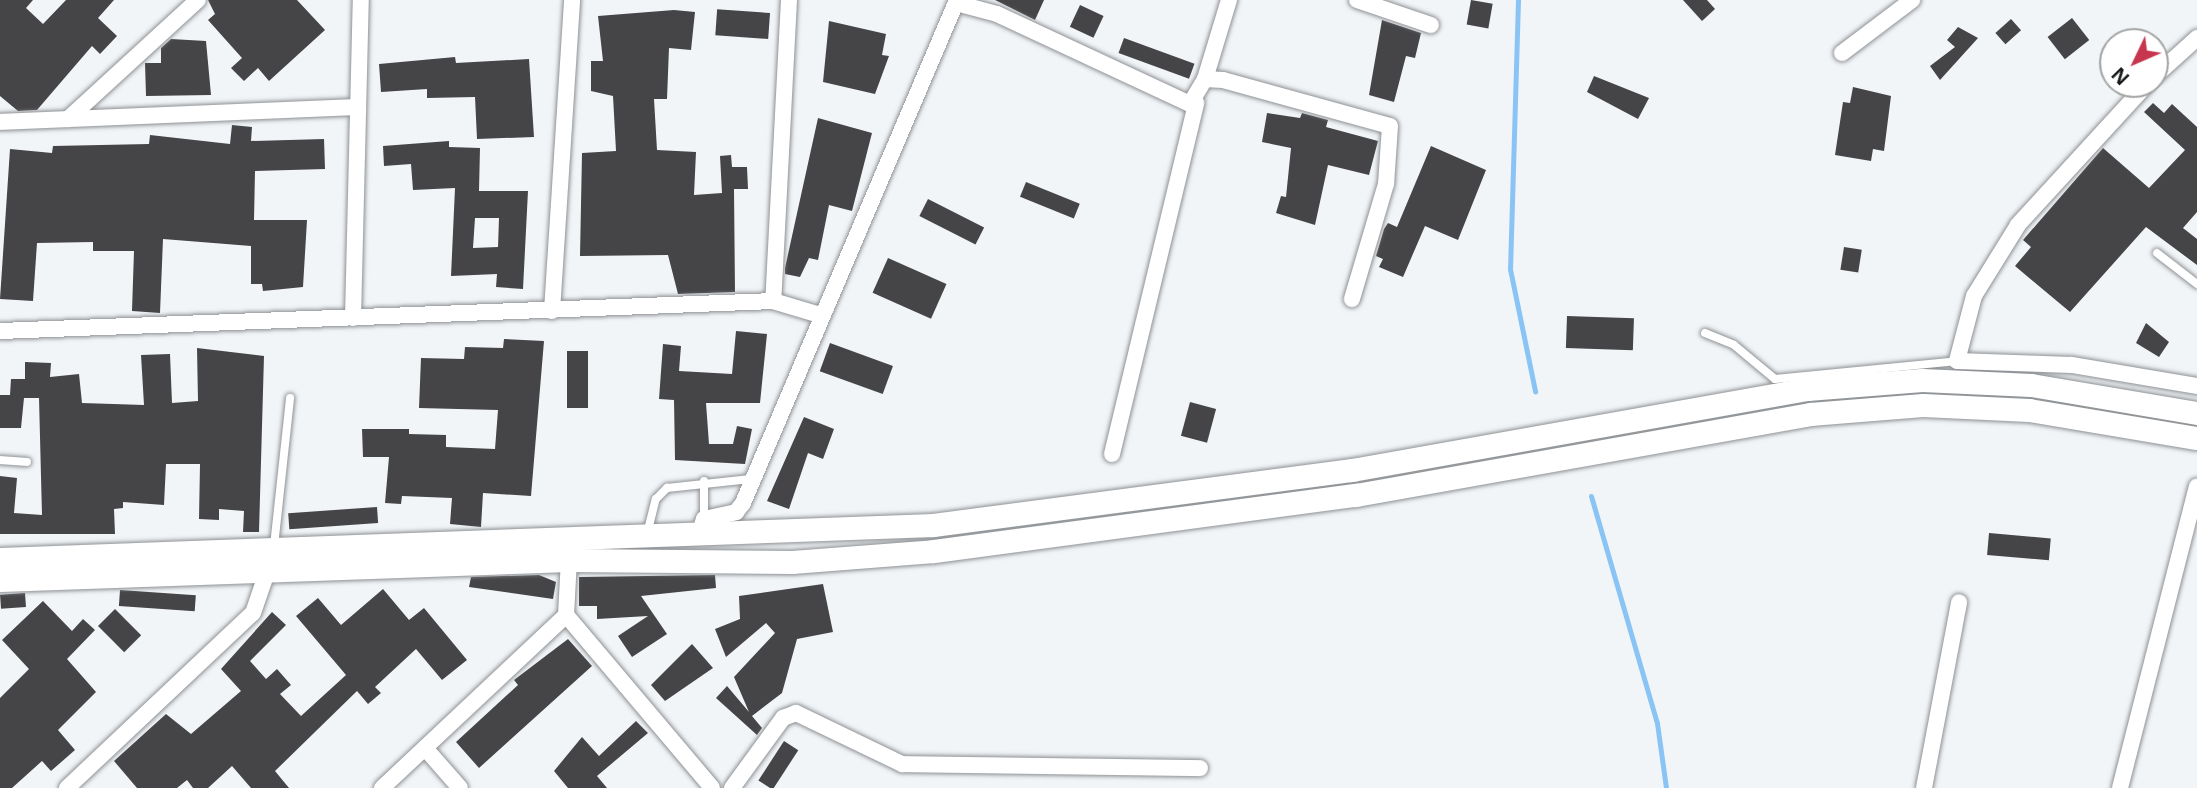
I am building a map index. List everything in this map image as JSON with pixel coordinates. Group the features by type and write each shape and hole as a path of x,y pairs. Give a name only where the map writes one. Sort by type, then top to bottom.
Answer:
{"main road":[{"path":"0,580 267,572 387,556 646,539 701,527 1057,513 1352,470 1807,389 1922,380 2031,385 2197,412"},
{"path":"0,559 274,549 387,556 792,562 1060,538 1356,495 1810,414 1923,405 2029,410 2197,438"}],"street":[{"path":"68,119 198,0"},
{"path":"353,318 355,107 361,0"},
{"path":"552,311 572,0"},
{"path":"773,301 789,0"},
{"path":"1112,454 1196,103 1229,0"},
{"path":"1357,0 1432,25"},
{"path":"1842,53 1912,0"},
{"path":"701,527 736,512 957,1 997,14 1196,103"},
{"path":"2169,63 2197,38"},
{"path":"1205,79 1270,88 1390,126 1386,184 1352,299"},
{"path":"2134,98 2018,225 1974,296 1957,361 2072,365 2197,386"},
{"path":"0,122 355,107"},
{"path":"0,331 773,301 820,315"},
{"path":"2120,788 2197,488"},
{"path":"569,560 566,615 712,788"},
{"path":"67,788 253,613 267,572"},
{"path":"1924,788 1959,602"},
{"path":"382,788 566,615"},
{"path":"732,788 783,718 796,713 902,764 1200,768"},
{"path":"425,748 460,788"}],"lane":[{"path":"2157,253 2197,284"},
{"path":"1704,333 1734,345 1775,379 1957,361"},
{"path":"274,549 290,398"},
{"path":"0,460 27,462"},
{"path":"646,539 656,499 667,488 704,481 751,480"},
{"path":"701,527 704,481"}],"building":[{"path":"0,0 33,0 26,8 43,24 66,0 114,0 98,18 117,36 100,54 92,46 37,110 18,111 0,96"},
{"path":"208,0 297,0 325,30 269,81 258,68 244,81 231,68 242,58 208,20 215,14"},
{"path":"995,0 1044,0 1035,20"},
{"path":"1471,0 1493,4 1488,28 1467,25"},
{"path":"1683,0 1707,0 1715,9 1702,21"},
{"path":"1080,5 1104,16 1093,38 1070,27"},
{"path":"717,9 770,13 768,39 715,35"},
{"path":"674,10 695,12 691,50 669,48 667,99 654,99 657,150 696,152 694,195 722,193 720,156 731,155 732,167 747,167 748,189 734,189 735,292 678,294 668,255 580,256 582,153 616,151 613,96 591,91 591,61 603,61 598,16"},
{"path":"2072,18 2089,40 2065,59 2048,37"},
{"path":"2011,19 2021,30 2005,44 1995,33"},
{"path":"1382,20 1421,33 1415,58 1406,56 1394,102 1369,95"},
{"path":"829,21 886,34 882,55 889,56 875,94 823,82"},
{"path":"1958,27 1978,38 1940,80 1930,66 1955,47 1947,40"},
{"path":"1124,38 1194,64 1189,79 1119,53"},
{"path":"171,39 206,41 211,95 146,96 145,63 161,63 161,48"},
{"path":"455,57 456,63 529,59 534,137 477,139 475,97 427,98 427,89 381,92 379,64"},
{"path":"1594,76 1649,98 1638,119 1587,92"},
{"path":"1853,87 1891,96 1884,151 1873,149 1871,161 1835,155 1843,102 1850,103"},
{"path":"2153,103 2164,113 2172,104 2197,127 2197,212 2183,228 2197,239 2197,265 2146,227 2070,312 2015,266 2031,247 2023,240 2103,148 2149,188 2185,150 2144,112"},
{"path":"1267,113 1300,118 1302,113 1328,120 1326,127 1378,141 1369,175 1328,165 1315,225 1276,213 1281,196 1286,197 1291,148 1262,142"},
{"path":"818,118 872,133 852,211 829,205 818,260 809,258 800,277 785,274 785,268"},
{"path":"232,125 252,127 251,141 324,139 325,169 255,171 254,220 307,220 303,287 263,291 262,284 251,284 251,246 163,239 160,313 132,311 134,251 93,251 93,242 37,243 33,301 0,299 10,149 52,153 53,146 149,144 150,135 230,144"},
{"path":"449,141 449,147 480,148 479,191 528,191 523,289 496,287 497,274 451,276 455,188 413,190 411,164 384,166 383,146","holes":["475,218 499,218 498,247 473,248"]},
{"path":"1431,146 1486,170 1458,240 1425,226 1403,277 1379,267 1383,259 1376,256 1388,223 1397,227"},
{"path":"1026,182 1080,204 1074,219 1020,197"},
{"path":"928,199 984,228 976,245 919,216"},
{"path":"1844,247 1862,250 1858,273 1840,270"},
{"path":"888,258 946,284 931,319 873,293"},
{"path":"1567,316 1634,318 1633,350 1566,348"},
{"path":"2146,323 2169,342 2159,357 2136,343"},
{"path":"736,331 767,334 760,403 706,403 709,444 733,444 737,426 752,429 745,464 675,460 674,400 659,399 663,344 681,346 679,371 732,374"},
{"path":"504,339 544,341 531,496 483,493 481,527 450,524 452,498 402,496 401,504 385,503 389,457 363,457 362,429 409,429 409,434 446,435 446,447 495,449 498,410 419,408 421,358 464,359 465,347 503,348"},
{"path":"830,343 893,366 883,394 820,371"},
{"path":"197,348 264,356 259,532 243,532 244,511 219,509 219,520 199,519 200,464 166,464 164,505 123,502 123,508 114,509 115,534 0,534 0,476 17,478 14,513 42,515 39,398 24,398 21,428 0,428 0,395 10,395 11,379 25,379 25,362 51,363 50,377 79,374 82,403 144,405 141,355 170,354 172,403 198,401"},
{"path":"567,351 588,351 588,408 567,408"},
{"path":"1190,402 1216,409 1207,443 1181,436"},
{"path":"804,417 834,429 823,459 808,453 789,509 767,501"},
{"path":"377,507 378,523 289,529 288,513"},
{"path":"1989,533 2051,538 2049,560 1987,555"},
{"path":"539,575 556,582 553,599 469,587 471,577"},
{"path":"715,575 716,588 641,596 667,634 632,657 618,636 648,616 597,619 597,606 579,606 579,577"},
{"path":"823,584 833,632 797,639 782,693 752,716 762,728 757,735 716,698 727,686 749,712 734,677 775,633 766,623 726,657 715,629 740,619 739,596"},
{"path":"383,589 409,620 424,608 467,660 442,680 416,649 375,687 381,693 368,704 357,691 275,771 289,788 251,788 232,766 208,788 193,788 187,780 177,788 137,788 114,761 166,714 191,734 241,691 221,669 272,612 286,625 250,661 266,679 277,669 291,685 280,694 301,716 346,675 296,616 318,598 341,625"},
{"path":"120,590 196,595 195,611 119,606"},
{"path":"25,593 26,607 1,609 0,595"},
{"path":"43,601 72,631 83,619 95,630 67,659 96,692 58,730 75,750 51,771 42,761 12,788 0,788 0,698 29,669 2,640"},
{"path":"115,609 141,635 124,652 98,626"},
{"path":"568,639 592,666 479,768 456,742 518,685 514,680"},
{"path":"692,644 713,668 665,701 651,685"},
{"path":"636,721 648,733 597,776 607,788 568,788 554,771 582,737 599,756"},
{"path":"784,741 798,750 774,788 758,780"}],"waterway":[{"path":"1518,0 1510,269 1535,391"},
{"path":"1591,496 1657,723 1666,788"}]}
